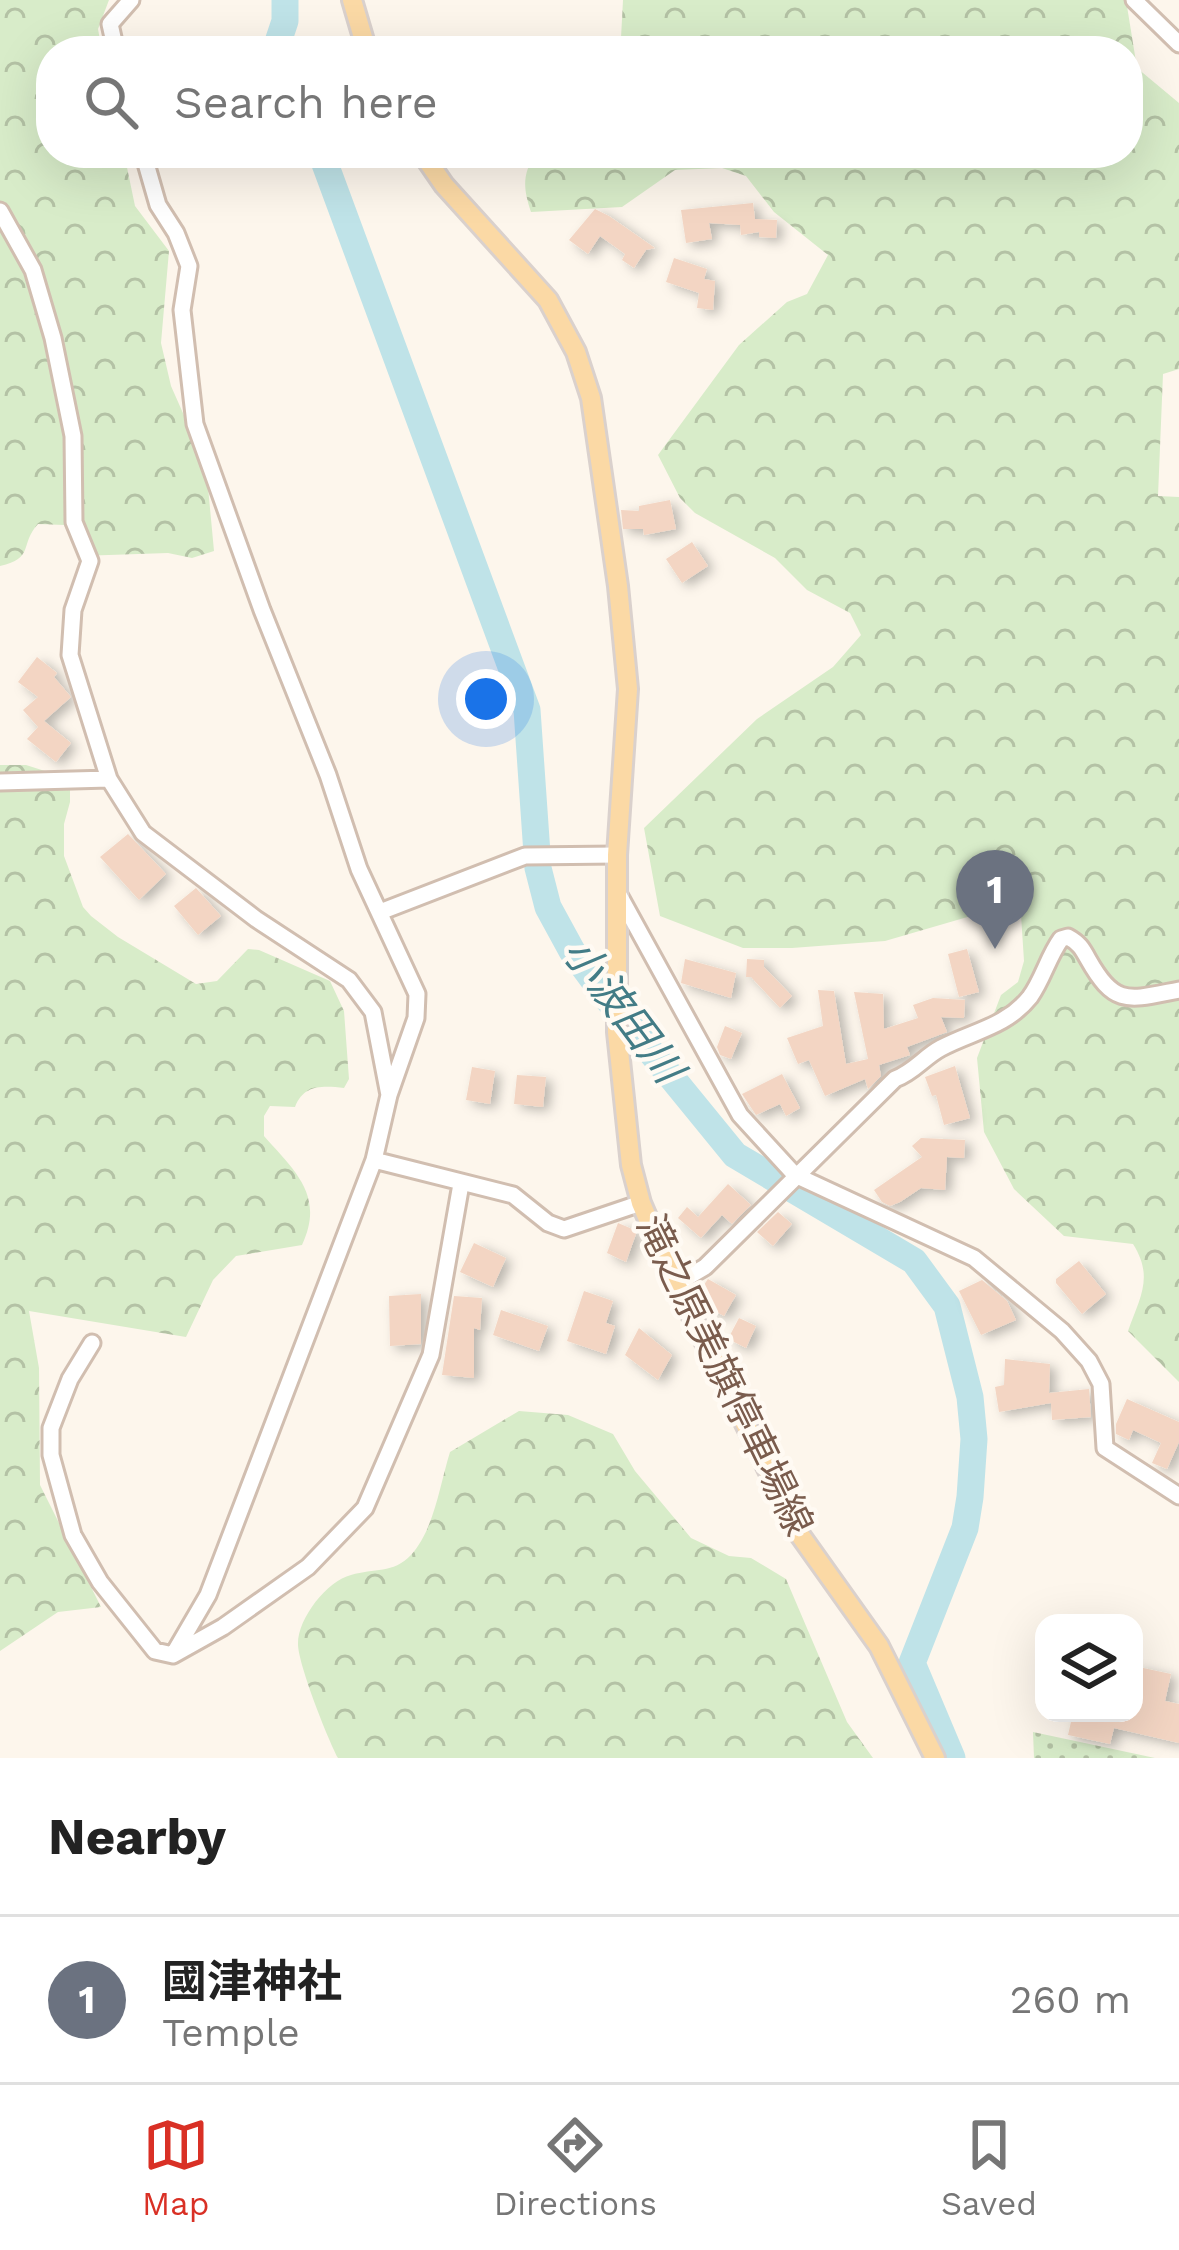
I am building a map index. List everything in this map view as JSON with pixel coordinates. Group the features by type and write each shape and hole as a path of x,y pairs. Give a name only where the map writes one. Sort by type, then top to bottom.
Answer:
{"main road":[{"path":"352,0 363,36"},
{"name":"滝之原美旗停車場線","path":"432,168 548,300 577,352 591,398 619,586 628,689 617,855 617,1032 631,1165 641,1203 800,1535 879,1646 935,1758"}],"street":[{"path":"113,36 110,24 131,0"},
{"path":"1135,0 1179,44"},
{"path":"147,168 158,205 189,266 182,310 195,424 359,869 417,994 416,1018 389,1096 374,1160 208,1595 173,1655"},
{"path":"0,212 33,270 73,436 74,522 90,561 73,610 70,655 109,779 143,833 256,919 349,980 374,1012 389,1096"},
{"path":"0,782 109,779"},
{"path":"380,912 526,856 617,855"},
{"path":"618,892 740,1115 793,1177 974,1258 1014,1289 1089,1360 1101,1384 1105,1448 1179,1496"},
{"path":"676,1284 704,1267 895,1079 910,1074 938,1049 1014,1014 1032,994 1061,939 1068,937 1079,944 1104,988 1118,997 1136,999 1179,990"},
{"path":"374,1160 513,1195 548,1223 564,1229 641,1203"},
{"path":"92,1343 70,1379 51,1428 51,1455 73,1535 100,1582 155,1651 173,1655 223,1627 308,1567 365,1508 430,1355 461,1184"}],"green space":[{"path":"0,0 109,0 99,36 36,36 36,168 127,168 135,206 169,251 161,343 171,386 198,447 208,487 214,551 192,558 168,553 79,556 64,525 38,524 22,555 0,566"},
{"path":"623,0 1126,0 1132,36 621,36"},
{"path":"1143,73 1179,103 1179,369 1163,374 1158,496 1179,497 1179,1382 1128,1331 1144,1277 1133,1244 1064,1236 1014,1189 984,1132 977,1058 1001,995 1018,982 1024,961 1021,915 995,909 885,941 792,948 743,948 660,916 644,828 757,719 833,667 861,635 850,613 807,590 775,558 695,513 680,498 658,455 739,345 787,302 807,294 828,255 774,212 746,176 722,168 1143,168"},
{"path":"528,168 722,168 675,170 622,207 531,212"},
{"path":"0,765 26,765 70,779 64,856 83,907 118,937 196,984 217,981 248,949 330,981 344,1011 349,1079 344,1088 309,1090 295,1107 270,1106 264,1116 264,1136 296,1173 308,1198 308,1228 302,1245 236,1256 213,1280 186,1337 29,1311 39,1368 40,1485 101,1607 58,1612 0,1651"},
{"path":"519,1411 568,1415 613,1434 635,1471 691,1538 729,1556 751,1558 786,1579 847,1722 873,1758 338,1758 300,1655 302,1624 323,1593 342,1579 390,1568 411,1555 431,1520 450,1452"},
{"path":"1033,1732 1155,1758 1034,1758"}],"building":[{"path":"753,203 755,219 777,220 776,238 759,237 759,232 741,235 740,225 709,223 712,239 686,243 681,210"},
{"path":"595,209 655,248 646,250 634,268 622,260 625,254 600,236 588,254 569,240"},
{"path":"674,258 707,269 704,279 715,281 713,310 697,308 699,293 666,282"},
{"path":"670,500 676,529 644,535 643,529 623,529 621,510 639,511 639,506"},
{"path":"692,542 708,566 682,583 666,559"},
{"path":"37,657 57,673 54,677 71,697 44,721 71,743 56,762 27,739 38,727 23,710 38,697 18,682"},
{"path":"128,834 166,874 139,900 100,857"},
{"path":"196,888 221,916 198,935 174,906"},
{"path":"967,949 979,992 959,997 948,954"},
{"path":"685,959 736,973 731,998 681,983"},
{"path":"747,959 764,960 764,967 792,996 780,1008 746,977"},
{"path":"818,990 834,991 846,1064 868,1059 854,992 883,994 884,1029 918,1018 913,1005 933,998 965,1000 964,1018 941,1017 947,1032 907,1047 910,1055 879,1065 881,1076 868,1089 865,1079 825,1096 809,1060 798,1064 787,1038 823,1026"},
{"path":"725,1026 742,1033 731,1059 720,1055 717,1047"},
{"path":"955,1066 970,1118 944,1125 936,1095 932,1096 925,1077"},
{"path":"472,1067 495,1071 490,1104 466,1100"},
{"path":"782,1074 800,1108 786,1116 780,1104 756,1115 742,1094"},
{"path":"517,1075 546,1077 543,1107 514,1104"},
{"path":"921,1138 965,1140 964,1158 947,1157 945,1190 921,1188 890,1206 882,1202 874,1190 922,1157 912,1146"},
{"path":"728,1184 751,1205 732,1224 722,1215 701,1238 678,1218 687,1207 698,1217"},
{"path":"778,1212 792,1224 773,1246 757,1232"},
{"path":"618,1223 637,1231 626,1262 607,1253"},
{"path":"474,1243 506,1258 493,1287 460,1272"},
{"path":"1079,1261 1106,1294 1082,1314 1056,1283"},
{"path":"708,1279 736,1295 724,1316 701,1304 697,1295"},
{"path":"982,1280 1007,1301 1016,1320 981,1335 959,1291"},
{"path":"584,1291 613,1301 606,1323 615,1326 606,1354 567,1341"},
{"path":"421,1294 421,1344 390,1346 389,1296"},
{"path":"454,1296 482,1298 480,1330 474,1328 474,1378 442,1375"},
{"path":"501,1310 548,1326 539,1351 493,1335"},
{"path":"739,1318 756,1326 746,1348 728,1339"},
{"path":"639,1328 672,1355 658,1380 625,1355"},
{"path":"1005,1359 1050,1364 1049,1393 1089,1389 1091,1417 1052,1420 1051,1403 999,1412 995,1387 1004,1385"},
{"path":"1127,1399 1179,1422 1179,1442 1167,1469 1152,1463 1161,1443 1133,1430 1129,1440 1116,1434"},
{"path":"1143,1668 1171,1674 1165,1701 1179,1704 1179,1743 1114,1728 1110,1744 1068,1735 1071,1722 1143,1722"}],"waterway":[{"name":"小波田川","path":"280,36 285,0"},
{"name":"小波田川","path":"327,168 527,710 538,868 548,907 572,951 606,997 735,1155 914,1261 947,1306 970,1397 974,1439 970,1497 965,1528 912,1663 952,1758"}],"place":[{"name":"國津神社","path":"995,949"}]}
